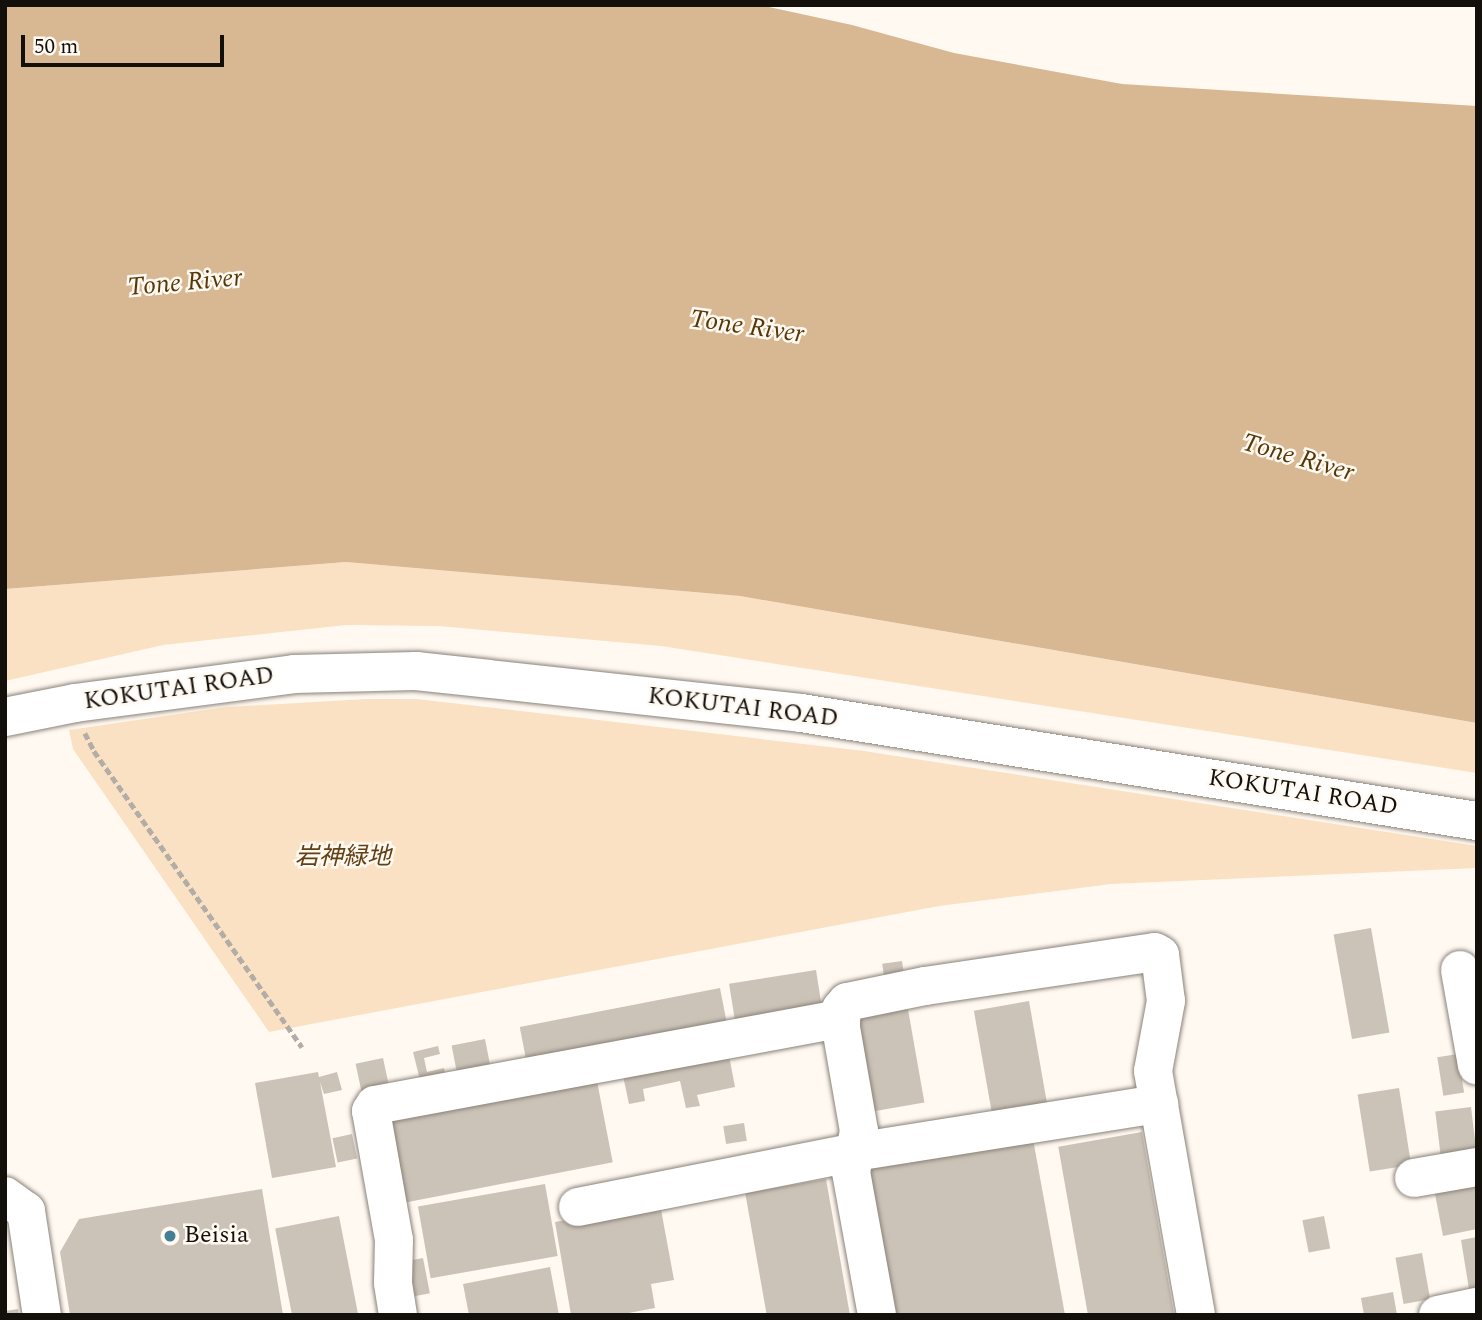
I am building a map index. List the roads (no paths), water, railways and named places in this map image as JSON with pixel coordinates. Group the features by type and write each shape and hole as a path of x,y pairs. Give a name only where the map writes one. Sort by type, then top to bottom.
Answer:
{"street":[{"name":"KOKUTAI ROAD","path":"5,717 75,703 294,674 416,671 801,713 1477,821"},
{"path":"877,1315 851,1172 859,1131 841,1009 847,1002 925,986 1155,952 1160,955 1166,1001 1153,1071 1196,1315"},
{"path":"1460,970 1477,1065"},
{"path":"398,1315 393,1283 394,1240 371,1111 375,1105 841,1019"},
{"path":"579,1207 855,1152 1159,1104"},
{"path":"1414,1178 1477,1167"},
{"path":"5,1196 26,1211 42,1315"},
{"path":"1438,1315 1477,1307"}],"water":[{"name":"Tone River","path":"5,5 760,5 852,25 954,53 1122,84 1477,106 1477,723 740,596 346,562 5,589"}],"place":[{"name":"Beisia","path":"170,1236"}],"park label":[{"name":"岩神緑地","path":"343,858"}]}
